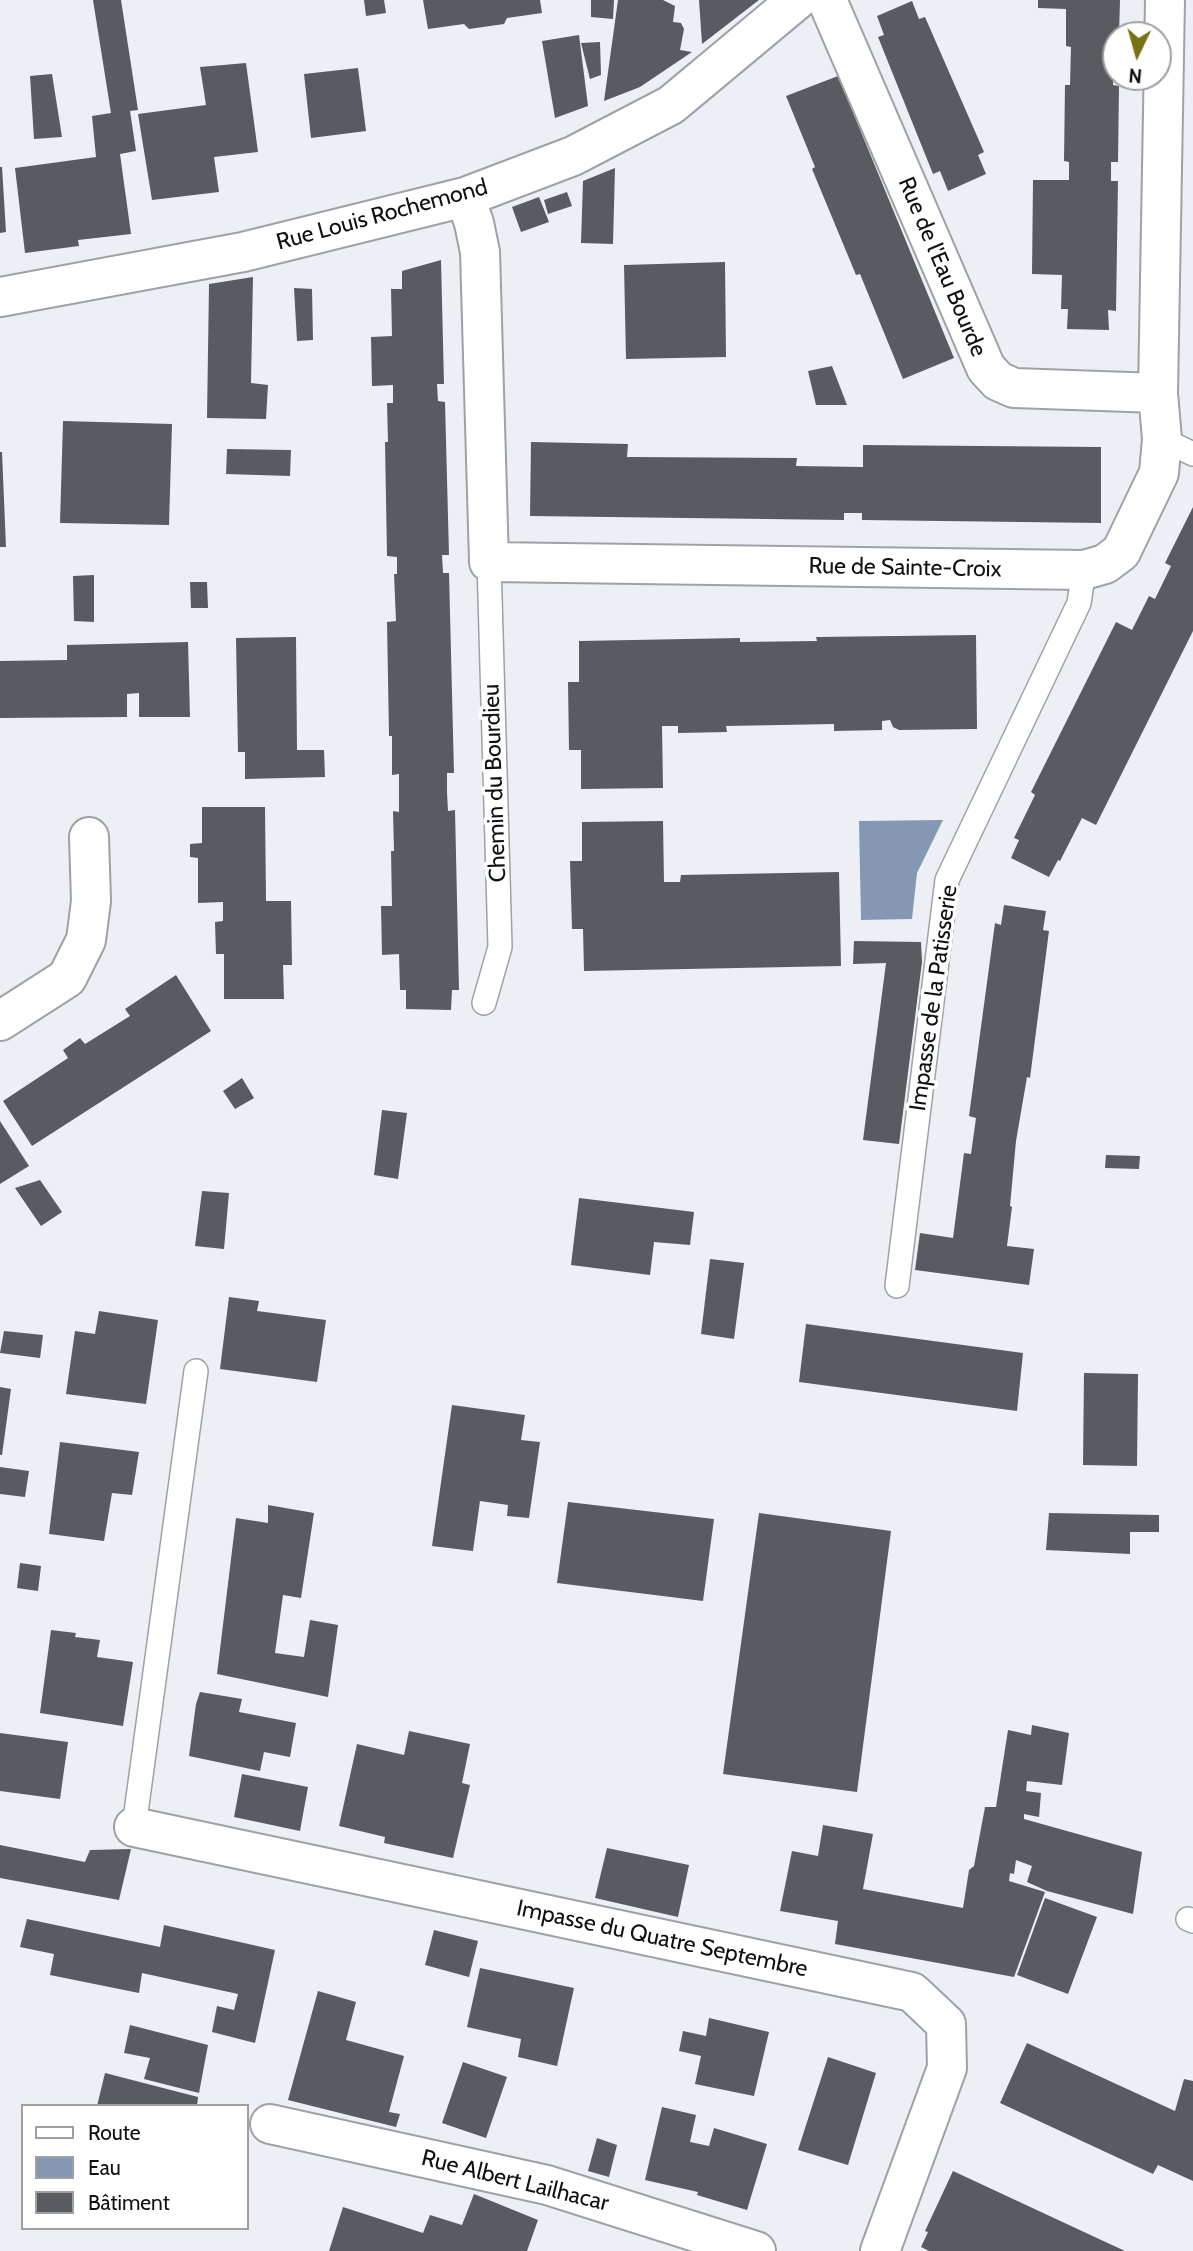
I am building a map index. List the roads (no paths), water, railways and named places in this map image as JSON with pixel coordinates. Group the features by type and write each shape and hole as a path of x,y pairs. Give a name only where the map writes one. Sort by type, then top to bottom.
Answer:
{"street":[{"name":"Rue Louis Rochemond","path":"0,297 243,252 465,197 573,156 671,105 797,0"},
{"name":"Rue de l'Eau Bourde","path":"827,0 986,368 998,381 1014,388 1158,393"},
{"name":"Rue de Sainte-Croix","path":"489,562 1084,570 1105,564 1121,552 1159,473 1177,447 1158,393 1165,0"},
{"path":"465,197 480,252 489,562"},
{"path":"0,1021 66,978 86,940 91,901 89,837"},
{"name":"Impasse du Quatre Septembre","path":"134,1826 912,1992 946,2024 947,2068 880,2251"},
{"name":"Rue Albert Lailhacar","path":"270,2124 547,2185 756,2251"}],"lane":[{"name":"Chemin du Bourdieu","path":"484,1003 500,947 489,562"},
{"name":"Impasse de la Patisserie","path":"897,1286 947,880 1079,603 1084,570"},
{"path":"134,1826 196,1371"}],"water":[{"path":"943,820 917,873 912,919 861,920 859,821"}]}
